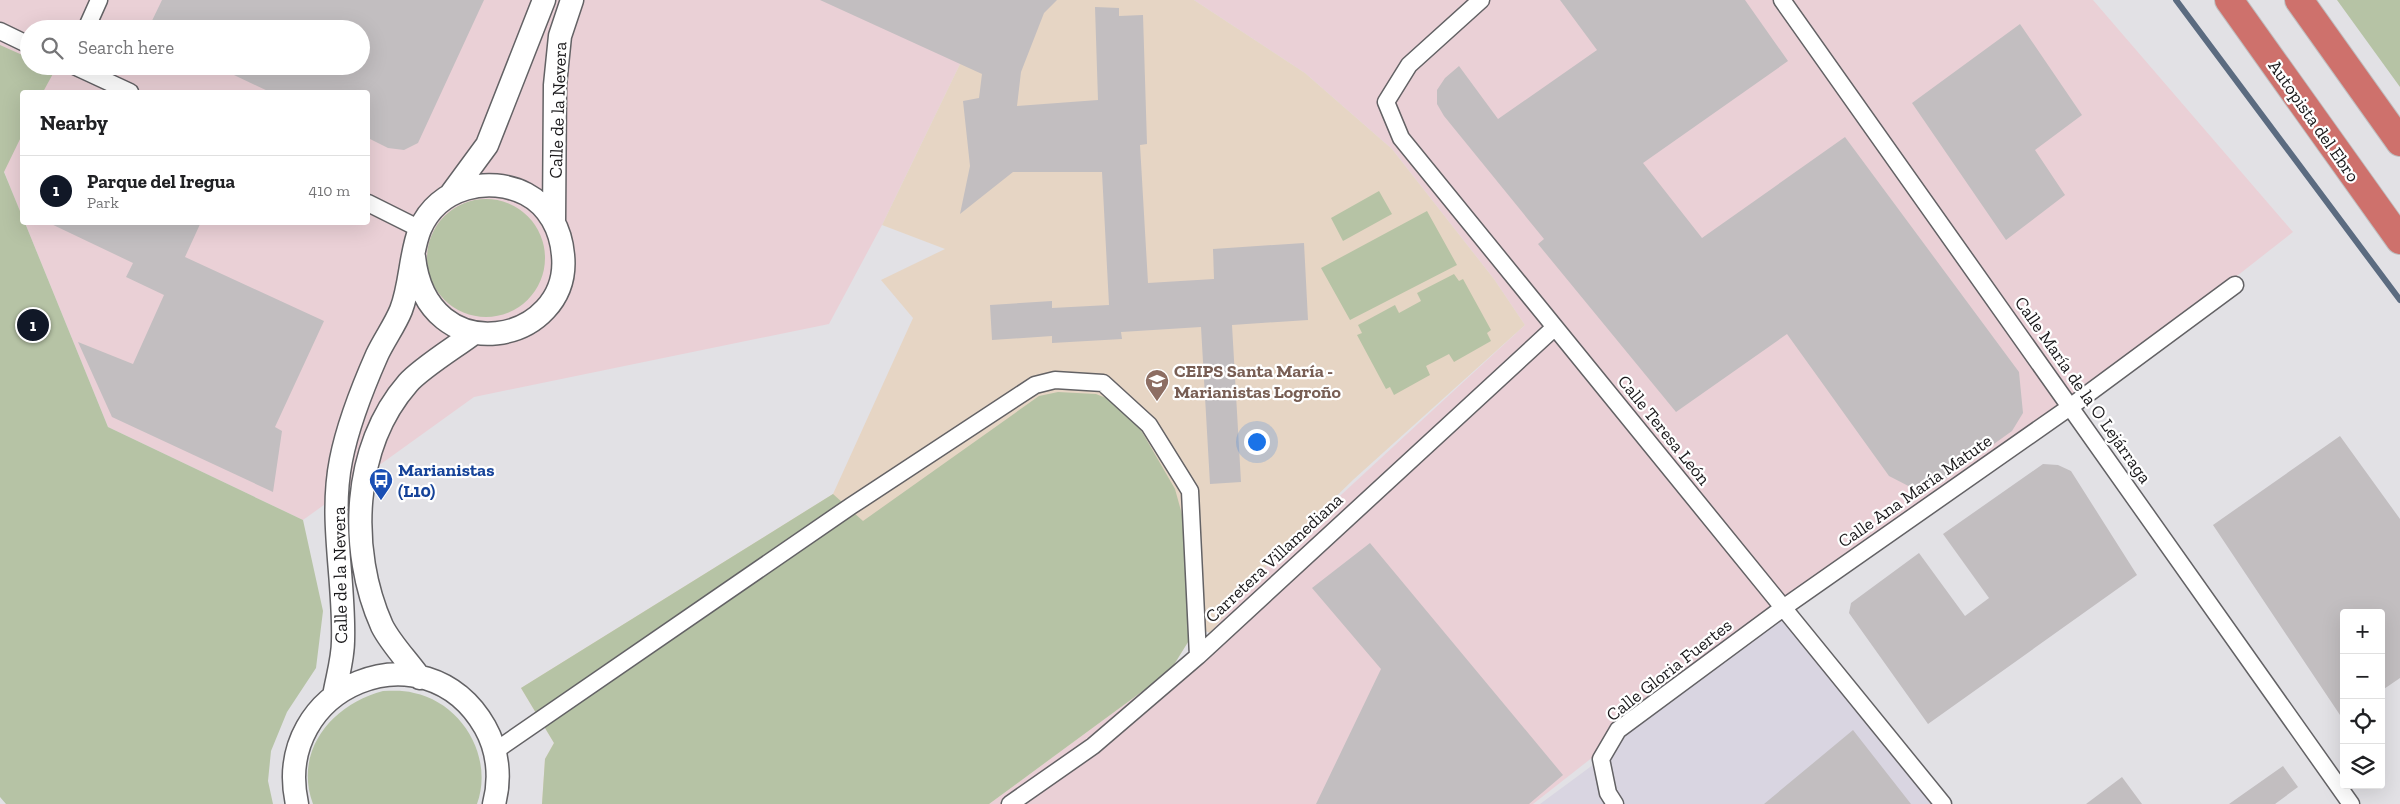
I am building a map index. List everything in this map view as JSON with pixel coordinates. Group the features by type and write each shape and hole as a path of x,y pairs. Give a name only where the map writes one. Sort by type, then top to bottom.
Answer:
{"highway":[{"name":"Autopista del Ebro","path":"2229,0 2400,240"},
{"path":"2299,0 2400,142"}],"main road":[{"name":"Calle de la Nevera","path":"451,194 487,146 544,0"},
{"name":"Calle de la Nevera","path":"554,222 555,85 560,36 572,0"},
{"path":"483,184 508,187 532,197 544,208 554,222 561,240 564,258 562,278 555,295 544,310 520,327 494,334 474,333 454,326 437,314 424,298 416,278 414,257 420,229 428,216 451,194 466,187 483,184"},
{"name":"Calle de la Nevera","path":"334,696 344,642 336,531 340,462 352,416 378,354 401,310 414,257"},
{"name":"Calle de la Nevera","path":"420,678 383,627 366,581 359,508 368,458 383,416 409,381 474,333"},
{"path":"297,804 293,787 294,760 302,735 316,712 334,696 353,684 375,677 398,674 438,683 454,692 468,704 488,734 495,751 498,772 497,801"}],"street":[{"path":"90,20 99,0"},
{"name":"Calle Teresa León","path":"1481,0 1410,65 1386,102 1401,138 1943,804"},
{"name":"Calle María de la O Lejárraga","path":"1782,0 2351,804"},
{"path":"0,32 20,41"},
{"path":"93,75 126,90"},
{"path":"370,204 420,229"},
{"name":"Calle Ana María Matute","path":"1783,608 2070,407 2235,285"},
{"name":"Carretera Villamediana","path":"1010,804 1092,746 1198,656 1554,328"},
{"path":"495,751 843,512 1035,384 1056,380 1103,383 1149,425 1190,491 1198,656"},
{"name":"Calle Gloria Fuertes","path":"1615,804 1608,793 1601,760 1618,730 1783,608"}],"shaded area":[{"path":"0,0 991,0 882,225 829,324 474,397 303,520 108,427 26,225 370,225 370,90 20,90 20,212 0,161"},
{"name":"CEIPS Santa María - Marianistas Logroño","path":"991,0 1194,0 1305,73 1392,149 1494,279 1525,325 1354,479 1276,555 1210,633 1196,627 1189,627 1188,642 1170,671 989,804 542,804 545,759 554,743 521,688 833,494 913,318 881,280 945,249 882,225"},
{"path":"1194,0 2093,0 2293,232 2070,407 1783,608 1533,804 989,804 1170,671 1210,633 1276,555 1525,325 1494,279 1392,149 1305,73"},
{"path":"1783,608 1943,804 1540,804 1601,759 1618,730"}],"green space":[{"path":"2337,0 2400,0 2400,87"},
{"path":"0,45 20,54 20,75 52,75 44,90 20,90 20,139 4,172 20,211 20,225 26,225 108,427 303,520 323,611 316,668 287,712 271,751 268,781 273,804 6,804 0,797"},
{"path":"1379,191 1392,214 1343,241 1331,218"},
{"path":"486,199 509,203 528,216 541,235 545,258 541,281 528,300 509,313 486,317 463,313 444,300 431,281 427,258 431,235 444,216 463,203"},
{"path":"1427,211 1457,265 1350,320 1321,268"},
{"path":"1454,274 1459,281 1463,279 1491,330 1487,333 1491,341 1454,362 1449,354 1426,366 1430,375 1394,395 1390,387 1386,389 1357,335 1362,333 1358,325 1395,305 1399,313 1421,301 1417,293"},
{"path":"1058,392 1096,394 1119,403 1134,418 1175,489 1186,529 1189,627 1188,642 1170,671 989,804 542,804 545,759 554,743 521,688 833,494 863,521 1039,396"},
{"path":"383,691 410,692 431,699 446,708 460,720 470,735 477,751 481,768 481,786 477,804 313,804 308,784 308,765 313,748 322,732 334,718 348,707 365,697"}],"building":[{"path":"162,0 484,0 418,143 404,150 388,148 370,139 370,90 266,90 234,75 370,75 370,20 152,20"},
{"path":"820,0 1057,0 1044,13 1021,72 1017,106 1098,100 1095,7 1119,8 1119,16 1143,15 1147,144 1140,145 1148,283 1214,279 1213,249 1304,243 1308,320 1232,325 1241,482 1210,484 1201,327 1121,332 1122,339 1052,343 1052,336 992,340 990,305 1052,301 1052,308 1109,305 1102,172 1013,172 960,214 970,166 963,101 979,98 982,74"},
{"path":"1560,0 1745,0 1788,61 1643,163 1702,238 1845,137 2019,372 2023,413 2012,431 1924,494 1889,476 1787,334 1676,412 1538,244 1544,239 1444,116 1437,104 1437,90 1445,78 1459,66 1498,119 1597,50"},
{"path":"2020,24 2082,115 2035,150 2065,195 2006,240 1912,103"},
{"path":"53,225 200,225 185,257 324,321 275,427 282,431 273,492 112,417 78,342 133,364 164,295 126,277 133,263"},
{"path":"2340,436 2400,519 2400,678 2385,688 2385,609 2340,609 2340,715 2213,525"},
{"path":"2043,464 2058,465 2071,471 2137,575 1928,724 1849,613 1851,603 1919,553 1965,616 1989,598 1943,534"},
{"path":"1370,543 1563,775 1529,804 1316,804 1381,669 1312,588"},
{"path":"1853,730 1911,804 1764,804"},
{"path":"2283,766 2298,787 2275,804 2229,804"},
{"path":"2122,777 2142,804 2086,804"}],"waterway":[{"path":"2176,0 2400,300"}],"place":[{"name":"Parque del Iregua","path":"33,325"},
{"name":"CEIPS Santa María - Marianistas Logroño","path":"1157,402"},
{"name":"Marianistas (L10)","path":"381,501"}]}
